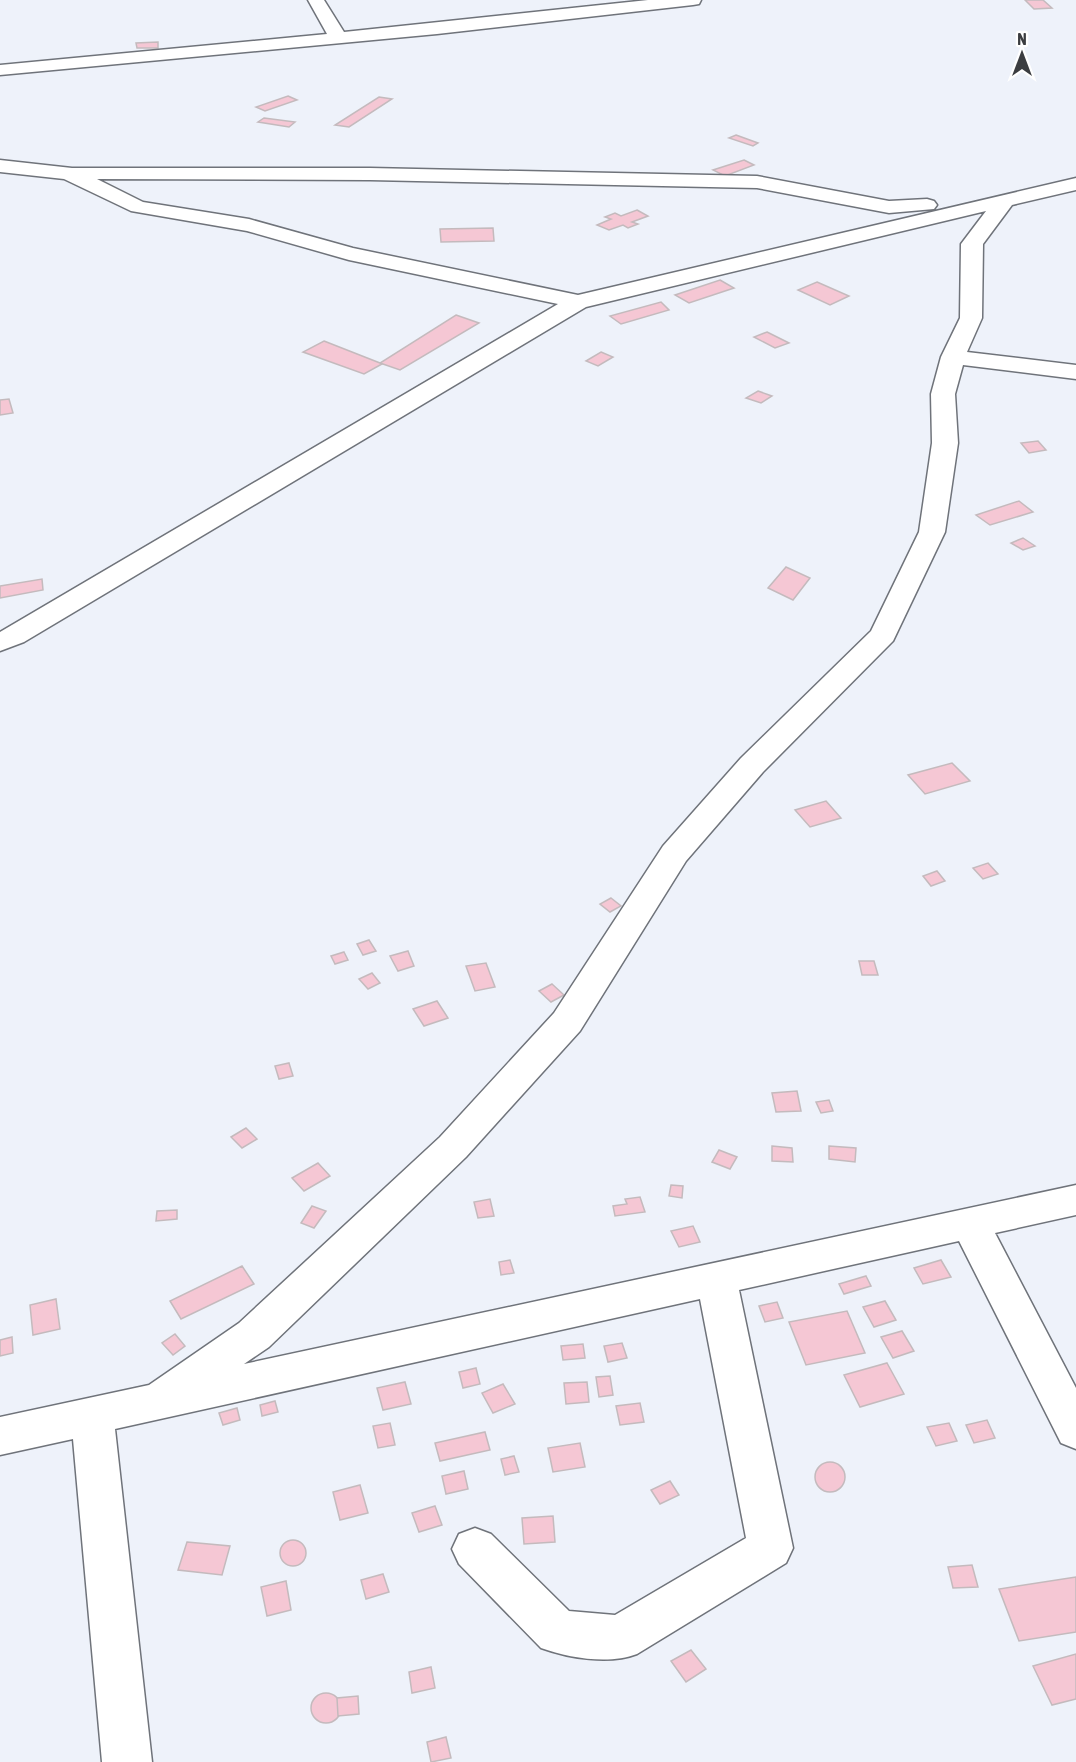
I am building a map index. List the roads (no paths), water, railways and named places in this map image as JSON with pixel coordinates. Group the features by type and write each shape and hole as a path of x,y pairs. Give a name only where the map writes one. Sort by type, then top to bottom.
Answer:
{"street":[{"path":"316,0 338,38"},
{"path":"0,70 338,38 693,0"},
{"path":"0,166 68,173 370,174 757,182 889,207 1005,201 1076,202"},
{"path":"68,173 138,207 249,225 349,254 578,302"},
{"path":"0,642 25,630 578,302 1076,184"},
{"path":"161,1400 254,1335 453,1147 567,1022 674,854 752,765 883,635 932,532 945,444 943,394 953,357 970,318 972,244 1005,201"},
{"path":"953,357 1076,372"},
{"path":"0,1436 1076,1200"},
{"path":"970,1224 1076,1430"},
{"path":"475,1549 558,1632 620,1638 770,1548 717,1280"},
{"path":"92,1415 127,1762"}]}
